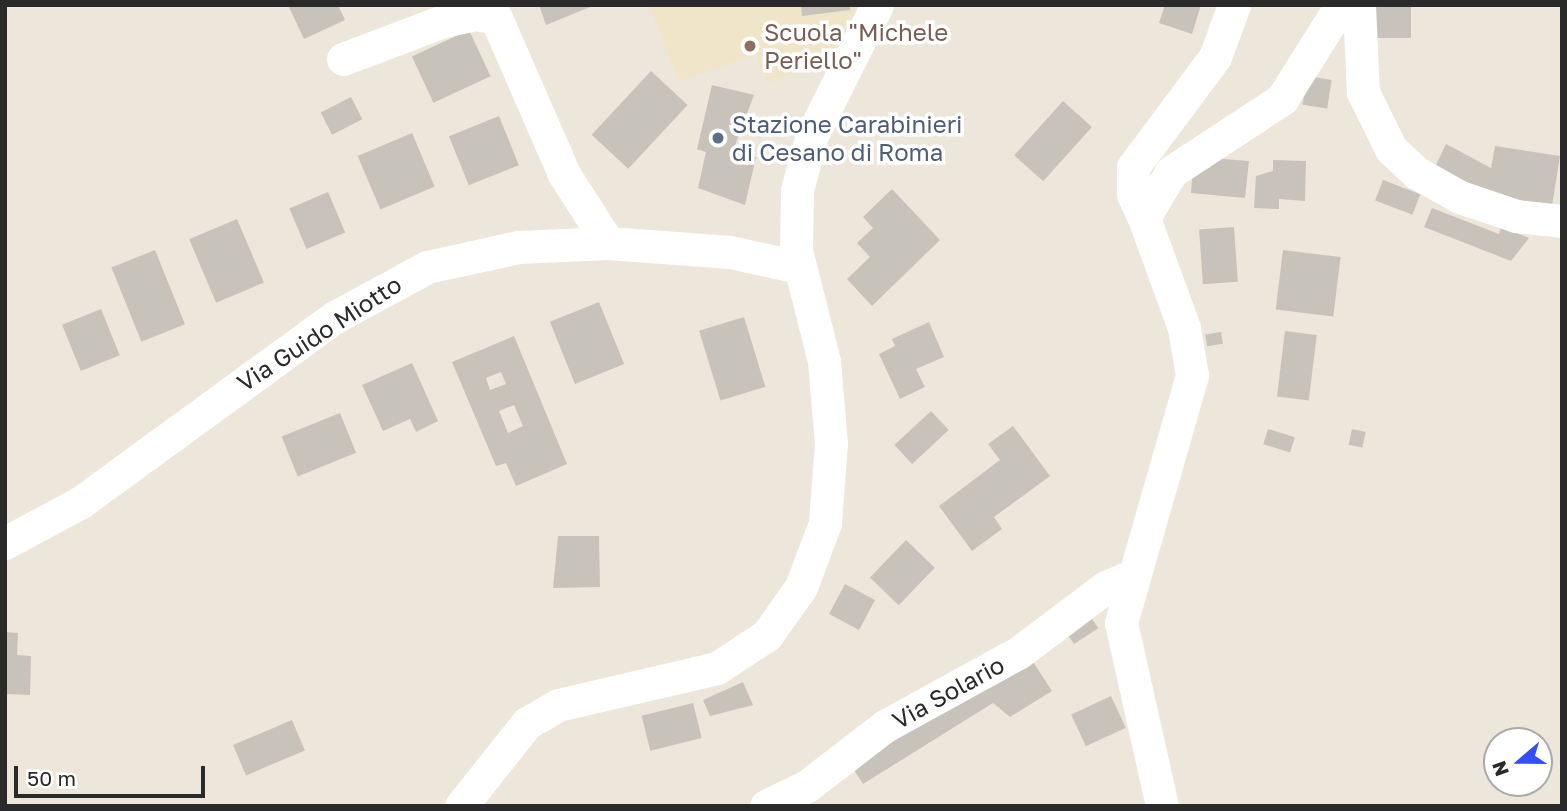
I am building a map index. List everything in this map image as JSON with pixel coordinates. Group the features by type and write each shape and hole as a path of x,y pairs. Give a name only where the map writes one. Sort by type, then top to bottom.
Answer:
{"street":[{"path":"461,806 527,723 558,705 717,668 767,635 791,605 818,548 831,471 825,369 800,267 795,208 805,153 877,5"},
{"path":"1162,806 1120,632 1130,578 1179,438 1192,376 1184,328 1133,194 1133,167 1215,57 1234,5"},
{"path":"1144,218 1171,172 1282,99 1341,5"},
{"path":"1359,5 1363,92 1391,149 1417,173 1460,197 1516,216 1562,221"},
{"path":"343,59 443,21 476,14 496,19 564,174 608,243"},
{"name":"Via Guido Miotto","path":"5,543 81,502 243,380 404,277 473,254 608,243 730,252 800,267"},
{"name":"Via Solario","path":"766,806 807,786 885,726 1018,653 1106,587 1130,578"}],"shaded area":[{"name":"Scuola \"Michele Periello\"","path":"649,5 857,5 826,63 767,83 757,54 679,81"}],"building":[{"path":"288,5 338,5 345,20 304,39"},
{"path":"539,5 595,5 546,25"},
{"path":"801,5 850,5 850,10 802,16"},
{"path":"1165,5 1201,5 1192,34 1159,23"},
{"path":"1373,5 1411,5 1411,38 1373,38"},
{"path":"469,30 491,76 433,103 412,57"},
{"path":"651,71 688,105 628,169 592,135"},
{"path":"1307,76 1332,80 1327,109 1302,105"},
{"name":"Stazione Carabinieri di Cesano di Roma","path":"712,85 754,95 733,151 756,157 745,205 698,188 706,152 697,149"},
{"path":"351,97 362,119 332,135 321,112"},
{"path":"1063,101 1092,127 1043,181 1014,155"},
{"path":"499,116 519,165 469,185 449,136"},
{"path":"412,133 435,186 380,209 358,156"},
{"path":"1446,144 1491,168 1495,146 1560,156 1552,206 1485,196 1434,169"},
{"path":"1210,158 1249,161 1245,198 1191,193 1193,167 1210,168"},
{"path":"1273,160 1306,161 1305,201 1279,199 1279,209 1254,208 1256,176 1273,171"},
{"path":"1383,180 1420,194 1412,215 1375,201"},
{"path":"892,189 940,240 872,306 847,279 870,257 857,243 873,228 863,217"},
{"path":"328,192 345,233 307,249 289,208"},
{"path":"1432,208 1499,234 1501,227 1529,238 1511,261 1424,227"},
{"path":"237,219 264,283 216,303 189,239"},
{"path":"1234,227 1238,282 1203,284 1199,229"},
{"path":"155,250 185,324 141,342 111,268"},
{"path":"1283,250 1341,257 1333,317 1276,310"},
{"path":"599,302 624,364 575,384 550,322"},
{"path":"101,309 120,355 81,371 62,325"},
{"path":"744,317 765,387 720,401 699,331"},
{"path":"929,322 944,357 916,369 925,387 900,399 879,354 895,346 892,339"},
{"path":"1285,331 1317,335 1309,400 1277,397"},
{"path":"1221,332 1223,344 1207,346 1205,335"},
{"path":"514,336 567,464 516,486 506,463 496,466 452,362","holes":["501,372 506,384 490,390 486,378","514,405 523,426 508,433 499,411"]},
{"path":"412,363 438,421 416,432 410,419 383,431 362,385"},
{"path":"931,411 949,430 912,464 894,445"},
{"path":"340,413 356,453 298,476 282,437"},
{"path":"1013,426 1050,476 994,517 1002,529 972,551 939,506 1000,460 988,444"},
{"path":"1268,429 1295,437 1290,452 1263,444"},
{"path":"1352,429 1366,432 1362,448 1349,445"},
{"path":"558,536 599,536 600,587 553,588"},
{"path":"906,540 935,568 899,605 870,577"},
{"path":"845,584 875,600 859,630 829,614"},
{"path":"1089,614 1098,628 1074,644 1065,630"},
{"path":"5,632 18,633 17,655 31,656 30,695 5,694"},
{"path":"1026,651 1052,691 1010,717 993,703 863,784 849,762"},
{"path":"743,682 753,705 710,716 703,700"},
{"path":"1111,696 1126,728 1086,746 1071,715"},
{"path":"693,703 702,738 650,751 642,716"},
{"path":"292,720 305,750 246,775 233,745"}],"place":[{"name":"Scuola \"Michele Periello\"","path":"750,46"},
{"name":"Stazione Carabinieri di Cesano di Roma","path":"718,138"}]}
